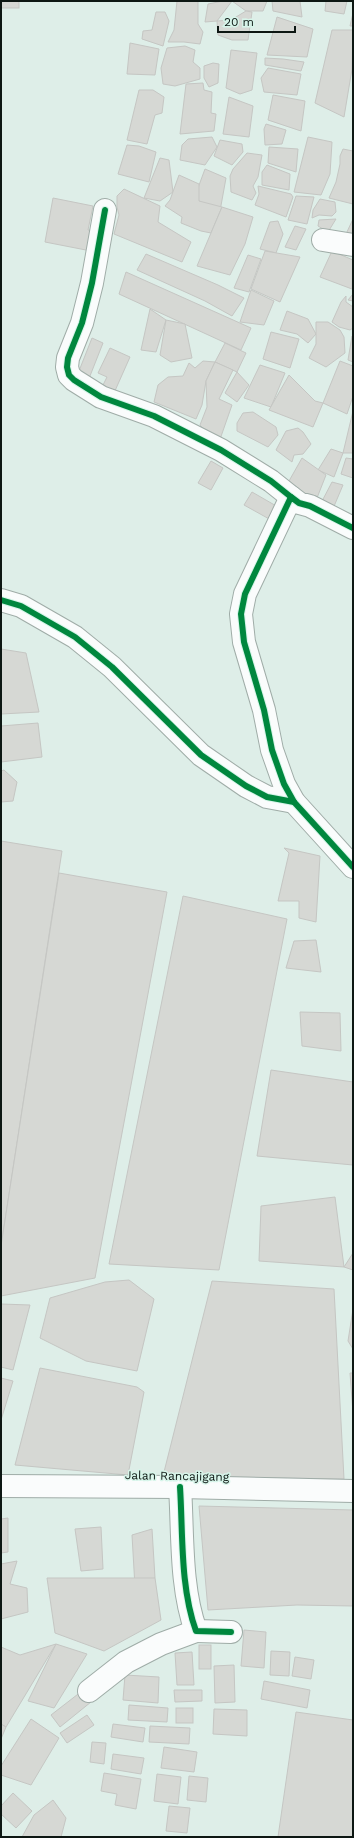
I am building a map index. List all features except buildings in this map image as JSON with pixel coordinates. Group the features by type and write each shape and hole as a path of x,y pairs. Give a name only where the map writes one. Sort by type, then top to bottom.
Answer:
{"street":[{"path":"105,210 92,283 82,323 68,358 67,368 69,375 74,380 101,397 154,416 220,450 271,481 299,503 310,506 353,528"},
{"path":"323,240 353,246"},
{"path":"291,497 251,580 242,605 241,614 244,642 264,710 272,750 284,784 294,802 353,867"},
{"path":"1,600 21,606 43,617 75,637 112,667 201,755 220,769 246,786 268,796 294,802"},
{"name":"Jalan Rancajigang","path":"1,1486 180,1487 353,1492"},
{"path":"180,1487 186,1589 189,1613 196,1631"},
{"path":"89,1691 126,1662 161,1644 196,1631 231,1632"}],"cycle path":[{"path":"105,210 92,283 82,323 68,358 67,367 69,375 74,380 101,397 154,416 221,450 271,481 291,497"},
{"path":"353,528 310,506 299,503 291,497 245,594 241,614 244,642 264,710 272,750 284,784 294,802 353,867"},
{"path":"1,600 21,606 75,637 112,667 201,755 246,786 267,797 294,802"},
{"path":"180,1487 183,1560 187,1596 196,1631 231,1632"}]}
